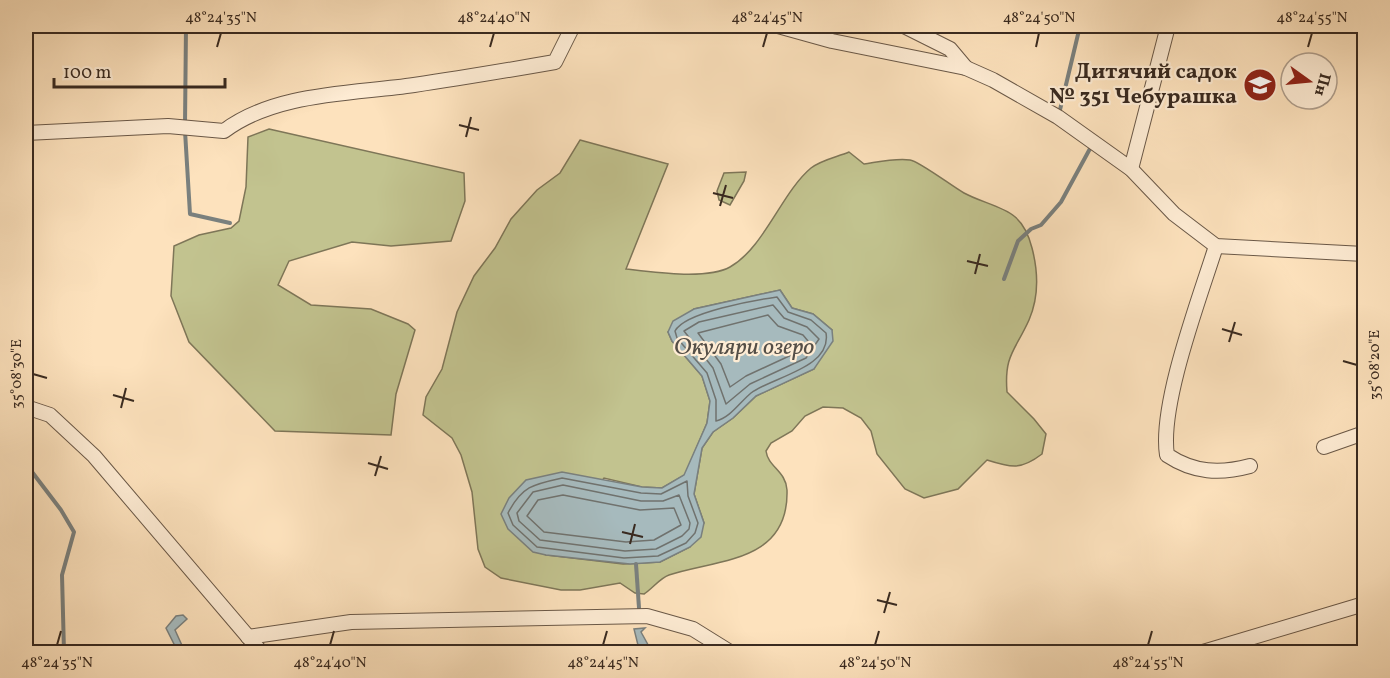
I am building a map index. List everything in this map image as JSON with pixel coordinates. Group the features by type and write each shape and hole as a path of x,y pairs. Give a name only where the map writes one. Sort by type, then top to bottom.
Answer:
{"street":[{"path":"26,133 181,128 224,130 242,117 334,93 412,85 555,62 573,26"},
{"path":"778,26 832,41 966,68 1058,117 1131,169 1174,214 1216,246 1365,254"},
{"path":"904,26 950,50 966,68"},
{"path":"1131,169 1168,26"},
{"path":"1216,246 1170,405 1167,455 1177,462 1207,472 1230,472 1250,466"},
{"path":"26,406 50,414 93,456 261,652"},
{"path":"1324,447 1365,433"},
{"path":"1203,652 1365,604"},
{"path":"248,638 351,622 647,616 693,629 730,652"}],"green space":[{"path":"269,129 464,173 465,201 451,241 391,246 352,242 289,261 278,285 311,305 371,309 408,324 415,330 396,394 391,435 275,431 189,342 171,296 174,246 199,235 231,228 239,221 246,187 248,137"},
{"path":"580,140 668,164 626,269 664,273 708,273 730,267 753,247 791,191 811,168 849,152 864,164 887,160 914,161 964,193 1010,213 1026,230 1032,248 1036,284 1035,302 1029,320 1009,361 1007,392 1046,434 1042,454 1028,463 1016,466 987,460 958,489 924,498 905,489 877,454 871,431 861,418 843,408 823,407 805,416 792,431 771,443 766,451 786,484 785,514 777,531 764,544 748,554 669,575 644,594 635,593 620,583 580,590 561,590 501,578 485,567 478,549 472,492 461,455 452,438 423,415 426,397 442,369 457,312 474,276 495,248 511,219 537,190 560,173","holes":["780,290 792,308 813,314 832,330 814,369 756,396 733,418 713,432 702,448 694,494 704,523 690,547 660,562 623,564 546,555 604,478 642,487 662,488 685,475 707,423 710,401 702,376 672,341 668,332 694,309"]},
{"path":"746,172 744,181 730,205 719,200 717,191 724,173"}],"water":[{"name":"Окуляри озеро","path":"780,290 792,308 813,314 832,330 833,341 814,369 756,396 733,418 713,432 702,448 694,494 704,523 701,537 690,547 660,562 630,564 533,552 508,529 501,514 509,498 526,480 562,472 642,487 662,488 684,475 707,423 710,401 702,376 672,341 668,332 673,321 694,309"},
{"path":"183,615 187,619 175,630 185,652 178,652 166,628 176,616"},
{"path":"645,628 641,632 652,652 596,652 591,648 595,645 635,649 638,645 634,629"}],"waterway":[{"path":"185,124 186,26"},
{"path":"1059,114 1080,26"},
{"path":"185,131 190,214 230,223"},
{"path":"1004,279 1018,241 1031,229 1041,225 1061,202 1092,145"},
{"path":"26,464 61,510 74,532 62,575 64,652"},
{"path":"636,564 639,608"}],"place":[{"name":"Дитячий садок № 351 Чебурашка","path":"1260,85"}]}
